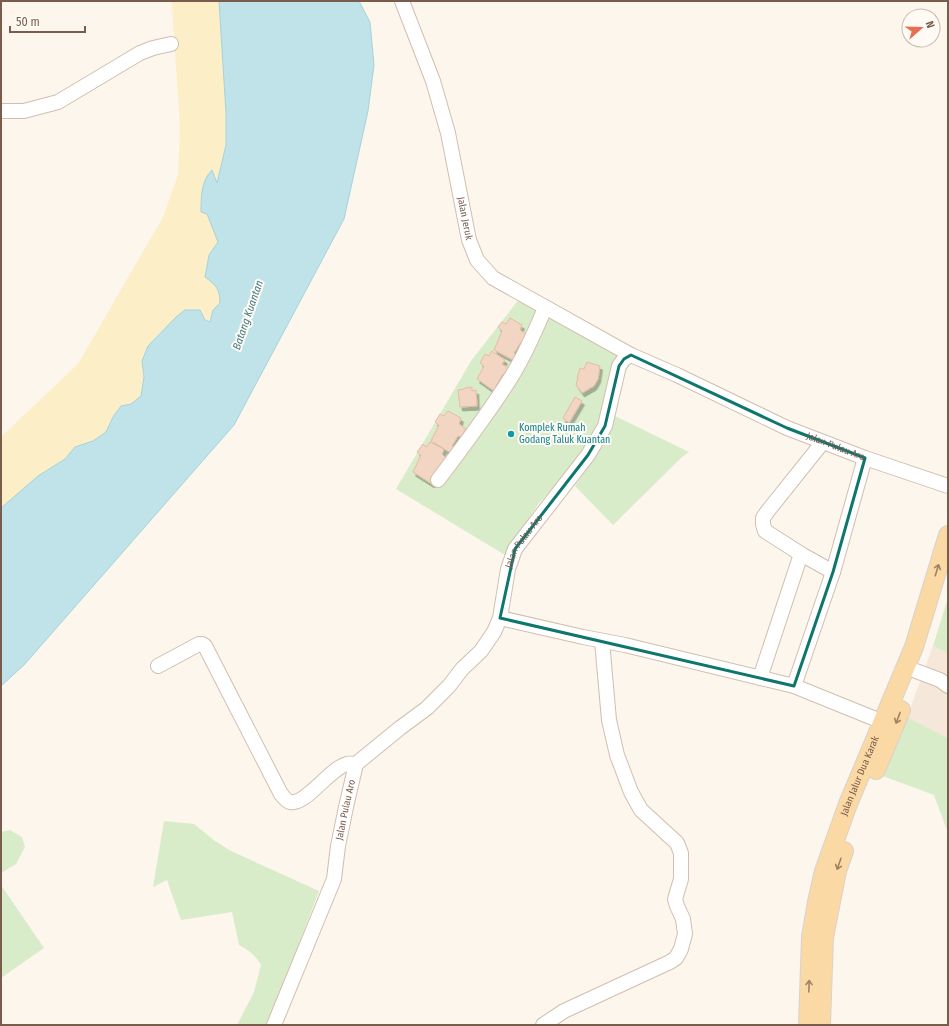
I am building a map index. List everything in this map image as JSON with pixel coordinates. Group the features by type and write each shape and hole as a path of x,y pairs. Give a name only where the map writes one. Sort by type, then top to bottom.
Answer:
{"main road":[{"name":"Jalan Jalur Dua Karak","path":"808,1025 811,937 824,871 848,804 914,647 948,535"},
{"name":"Jalan Jalur Dua Karak","path":"821,1025 824,937 837,871 856,817 891,736 916,671 948,575"}],"street":[{"name":"Jalan Jeruk","path":"402,1 433,81 448,133 469,240 477,260 493,278 631,355"},
{"path":"1,111 24,111 58,102 140,53 171,44"},
{"path":"438,480 489,410 510,378 532,338 546,308"},
{"name":"Jalan Pulau Aro","path":"274,1025 334,879 338,846 356,764 427,708 449,686 462,669 481,651 494,632 500,618 508,569 515,549 588,456 604,426 619,366 624,359 631,355 677,375 787,428 865,458 948,486"},
{"path":"823,442 771,506 763,518 763,524 765,531 833,572"},
{"path":"794,686 833,572 865,458"},
{"path":"760,678 801,554"},
{"path":"500,618 583,638 625,645 794,686 883,722"},
{"path":"543,1025 564,1012 670,962 676,958 681,949 685,934 683,919 675,899 681,879 681,853 677,843 642,810 631,792 616,756 609,720 602,641"},
{"path":"158,666 199,644 205,646 281,794 287,801 294,802 301,800 336,769 347,764 356,764"},
{"path":"916,671 940,680 948,686"}],"highlighted area":[{"path":"631,355 787,428 865,458 833,572 794,686 500,618 515,549 588,455 605,426 619,366 624,359"}],"shaded area":[{"path":"933,646 948,653 948,738 907,717"}],"green space":[{"name":"Komplek Rumah Godang Taluk Kuantan","path":"519,299 617,355 617,363 599,424 587,445 569,471 539,503 505,555 396,489 471,361"},
{"path":"615,416 689,452 682,457 613,525 575,486 609,436"},
{"path":"948,598 948,653 933,646"},
{"path":"907,717 948,738 948,833 934,795 880,775"},
{"path":"164,821 194,824 215,841 231,851 319,891 268,1025 237,1025 254,992 261,965 252,953 239,945 232,912 181,920 167,880 153,887"},
{"path":"10,830 22,837 25,847 16,864 1,873 1,832"},
{"path":"1,885 44,948 1,978"}],"sand":[{"path":"171,1 219,1 226,112 226,145 217,184 201,212 207,214 218,242 209,255 215,284 220,295 220,303 213,310 211,322 175,317 148,346 142,361 144,377 141,396 131,404 121,406 113,417 106,432 93,441 75,447 65,459 38,476 1,508 1,437 78,364 163,217 178,175 180,128"}],"water":[{"name":"Batang Kuantan","path":"219,1 359,1 370,22 374,65 368,111 344,219 234,425 24,665 1,686 1,508 38,476 65,459 75,447 93,441 106,432 113,417 121,406 131,404 141,396 144,377 142,361 148,346 176,317 185,310 200,310 205,320 210,322 213,310 220,303 217,288 205,277 209,255 218,242 207,214 201,212 204,184 208,174 212,170 217,183 226,145 226,113"}],"building":[{"path":"510,318 522,325 520,330 528,335 524,344 521,342 514,353 516,355 513,360 494,350 502,331 498,327 502,322 506,324"},
{"path":"492,351 505,360 502,364 510,369 505,375 503,374 496,386 500,389 497,393 477,379 484,366 480,363 485,354 489,356"},
{"path":"587,362 600,366 598,379 594,386 582,393 576,385 577,378 580,368 584,369"},
{"path":"472,387 472,391 476,390 477,406 460,407 458,390"},
{"path":"575,397 582,401 569,423 563,418"},
{"path":"448,411 461,418 459,424 466,429 461,437 458,436 452,446 454,447 451,453 431,441 439,425 435,422 440,414 444,416"},
{"path":"430,442 444,449 442,454 448,460 441,466 432,484 413,472 421,455 417,452 423,444 426,447"}],"place":[{"name":"Komplek Rumah Godang Taluk Kuantan","path":"511,434"}]}
